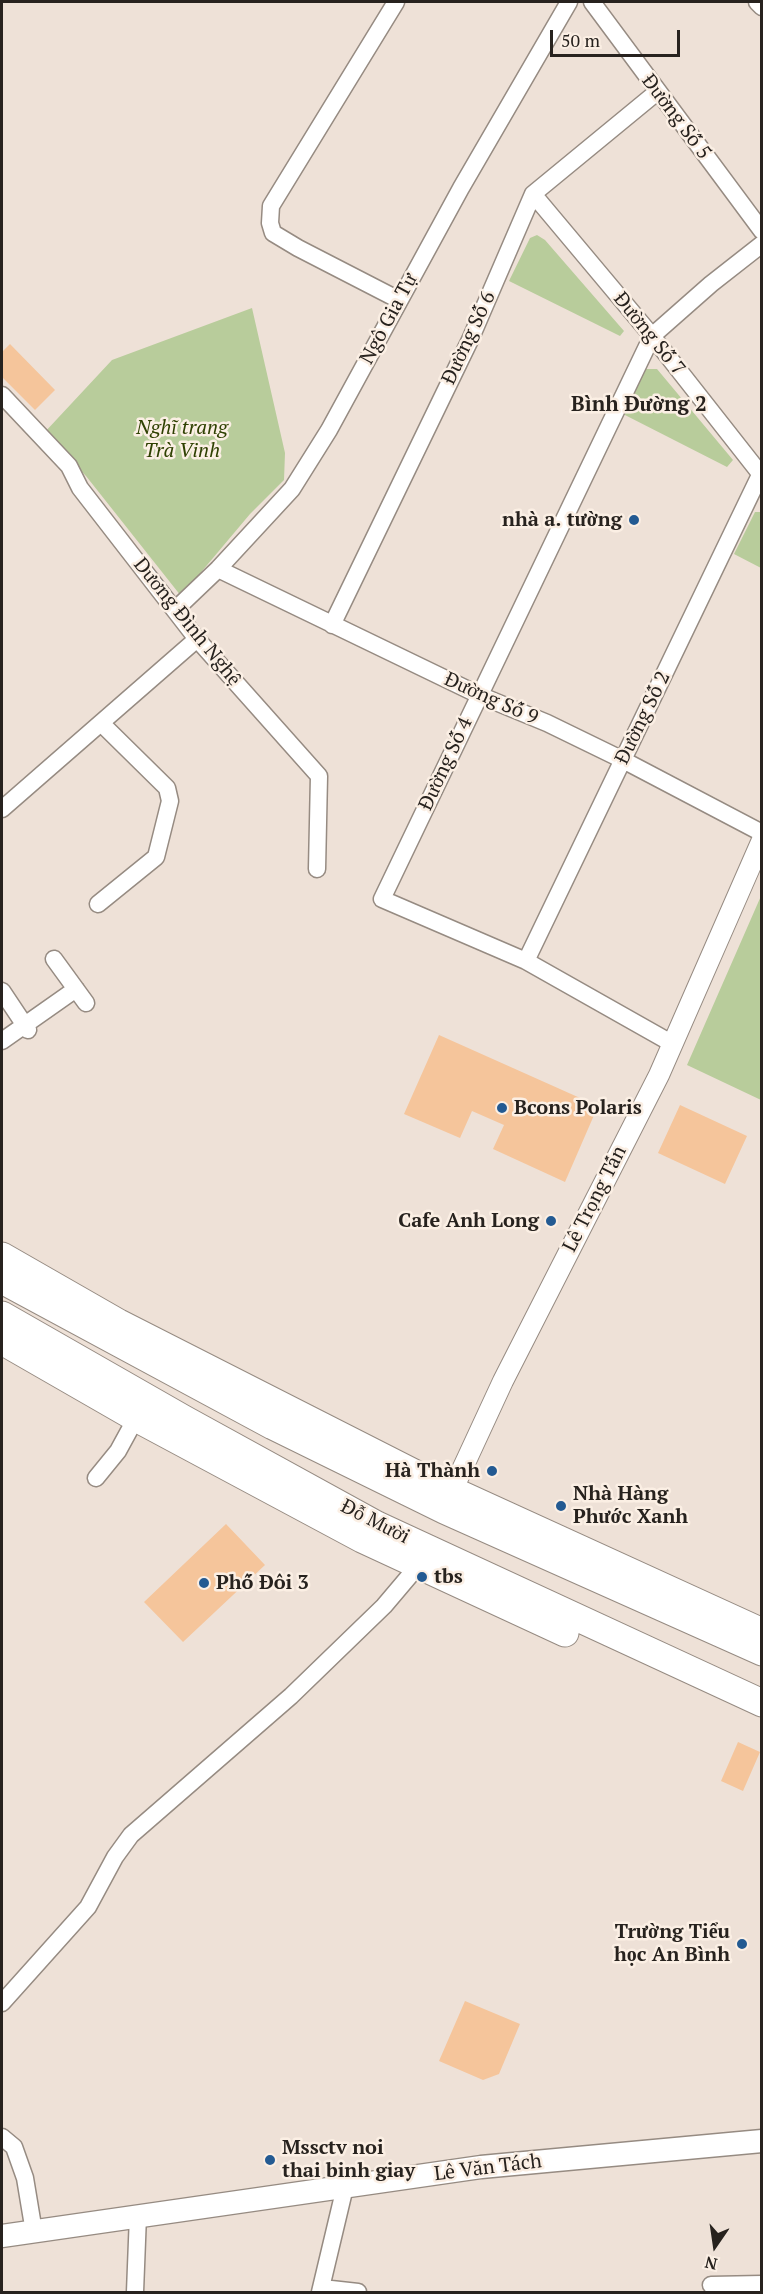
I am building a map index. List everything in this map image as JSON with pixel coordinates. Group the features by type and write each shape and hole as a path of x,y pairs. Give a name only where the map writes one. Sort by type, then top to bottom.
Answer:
{"highway":[{"path":"2,1256 119,1323 414,1473 449,1499 762,1652"},
{"path":"2,1280 273,1426 762,1632"},
{"name":"Đỗ Mười","path":"2,1315 215,1437 377,1525 422,1557 762,1703"},
{"name":"Đỗ Mười","path":"5,1349 136,1418 762,1719"},
{"path":"422,1557 449,1499"}],"main road":[{"name":"Lê Văn Tách","path":"2,2236 481,2167 762,2141"}],"street":[{"path":"396,2 271,206 270,223 273,233 298,248 399,300"},
{"name":"Ngô Gia Tự","path":"175,610 218,569 292,489 329,430 399,300 569,2"},
{"name":"Đường Số 5","path":"592,2 762,231"},
{"path":"757,2 762,7"},
{"name":"Đường Số 6","path":"332,625 470,340 533,194 657,92"},
{"name":"Đường Số 7","path":"533,194 652,336 761,475"},
{"path":"652,336 711,284 762,244"},
{"name":"Đường Số 4","path":"652,336 382,899 526,961 673,1044"},
{"name":"Dương Đình Nghệ","path":"2,395 69,466 80,488 197,639 319,776 317,869"},
{"name":"Đường Số 2","path":"526,961 761,475"},
{"name":"Đường Số 9","path":"218,569 479,695 547,723 762,833"},
{"path":"2,809 197,639"},
{"path":"98,904 156,857 170,801 167,788 101,723"},
{"name":"Lê Trọng Tấn","path":"449,1499 503,1380 673,1044 762,840"},
{"path":"54,959 86,1003"},
{"path":"2,1041 26,1027 76,989"},
{"path":"2,991 26,1027"},
{"path":"96,1478 118,1451 136,1418"},
{"path":"2,2003 88,1906 115,1857 131,1835 291,1696 384,1606 422,1557"},
{"path":"2,2137 14,2147 25,2178 34,2232"},
{"path":"345,2187 321,2290 358,2292"},
{"path":"135,2292 138,2215"},
{"path":"711,2284 762,2284"}],"green space":[{"path":"537,235 545,240 624,331 620,336 509,281 530,238"},
{"name":"Nghĩ trang Trà Vinh","path":"252,308 285,453 284,480 250,514 181,596 86,476 44,433 112,360"},
{"path":"644,369 657,369 733,460 727,467 621,413"},
{"path":"755,512 761,512 761,568 734,554"},
{"path":"761,896 761,1100 687,1065"}],"building":[{"path":"10,344 55,390 35,410 2,377 2,352"},
{"name":"Bcons Polaris","path":"439,1035 598,1106 565,1182 493,1149 504,1125 472,1111 460,1138 404,1114"},
{"path":"680,1105 747,1136 725,1184 658,1153"},
{"name":"Phố Đôi 3","path":"226,1524 265,1565 183,1642 144,1602"},
{"path":"738,1742 760,1752 743,1791 721,1781"},
{"path":"465,2001 520,2024 499,2074 483,2080 439,2061"}],"place":[{"name":"nhà a. tường","path":"634,520"},
{"name":"Bcons Polaris","path":"502,1108"},
{"name":"Cafe Anh Long","path":"551,1221"},
{"name":"Hà Thành","path":"492,1471"},
{"name":"Nhà Hàng Phước Xanh","path":"561,1506"},
{"name":"tbs","path":"422,1577"},
{"name":"Phố Đôi 3","path":"204,1583"},
{"name":"Trường Tiểu học An Bình","path":"742,1944"},
{"name":"Mssctv noi thai binh giay","path":"270,2160"}],"district":[{"name":"Bình Đường 2","path":"639,405"}]}
